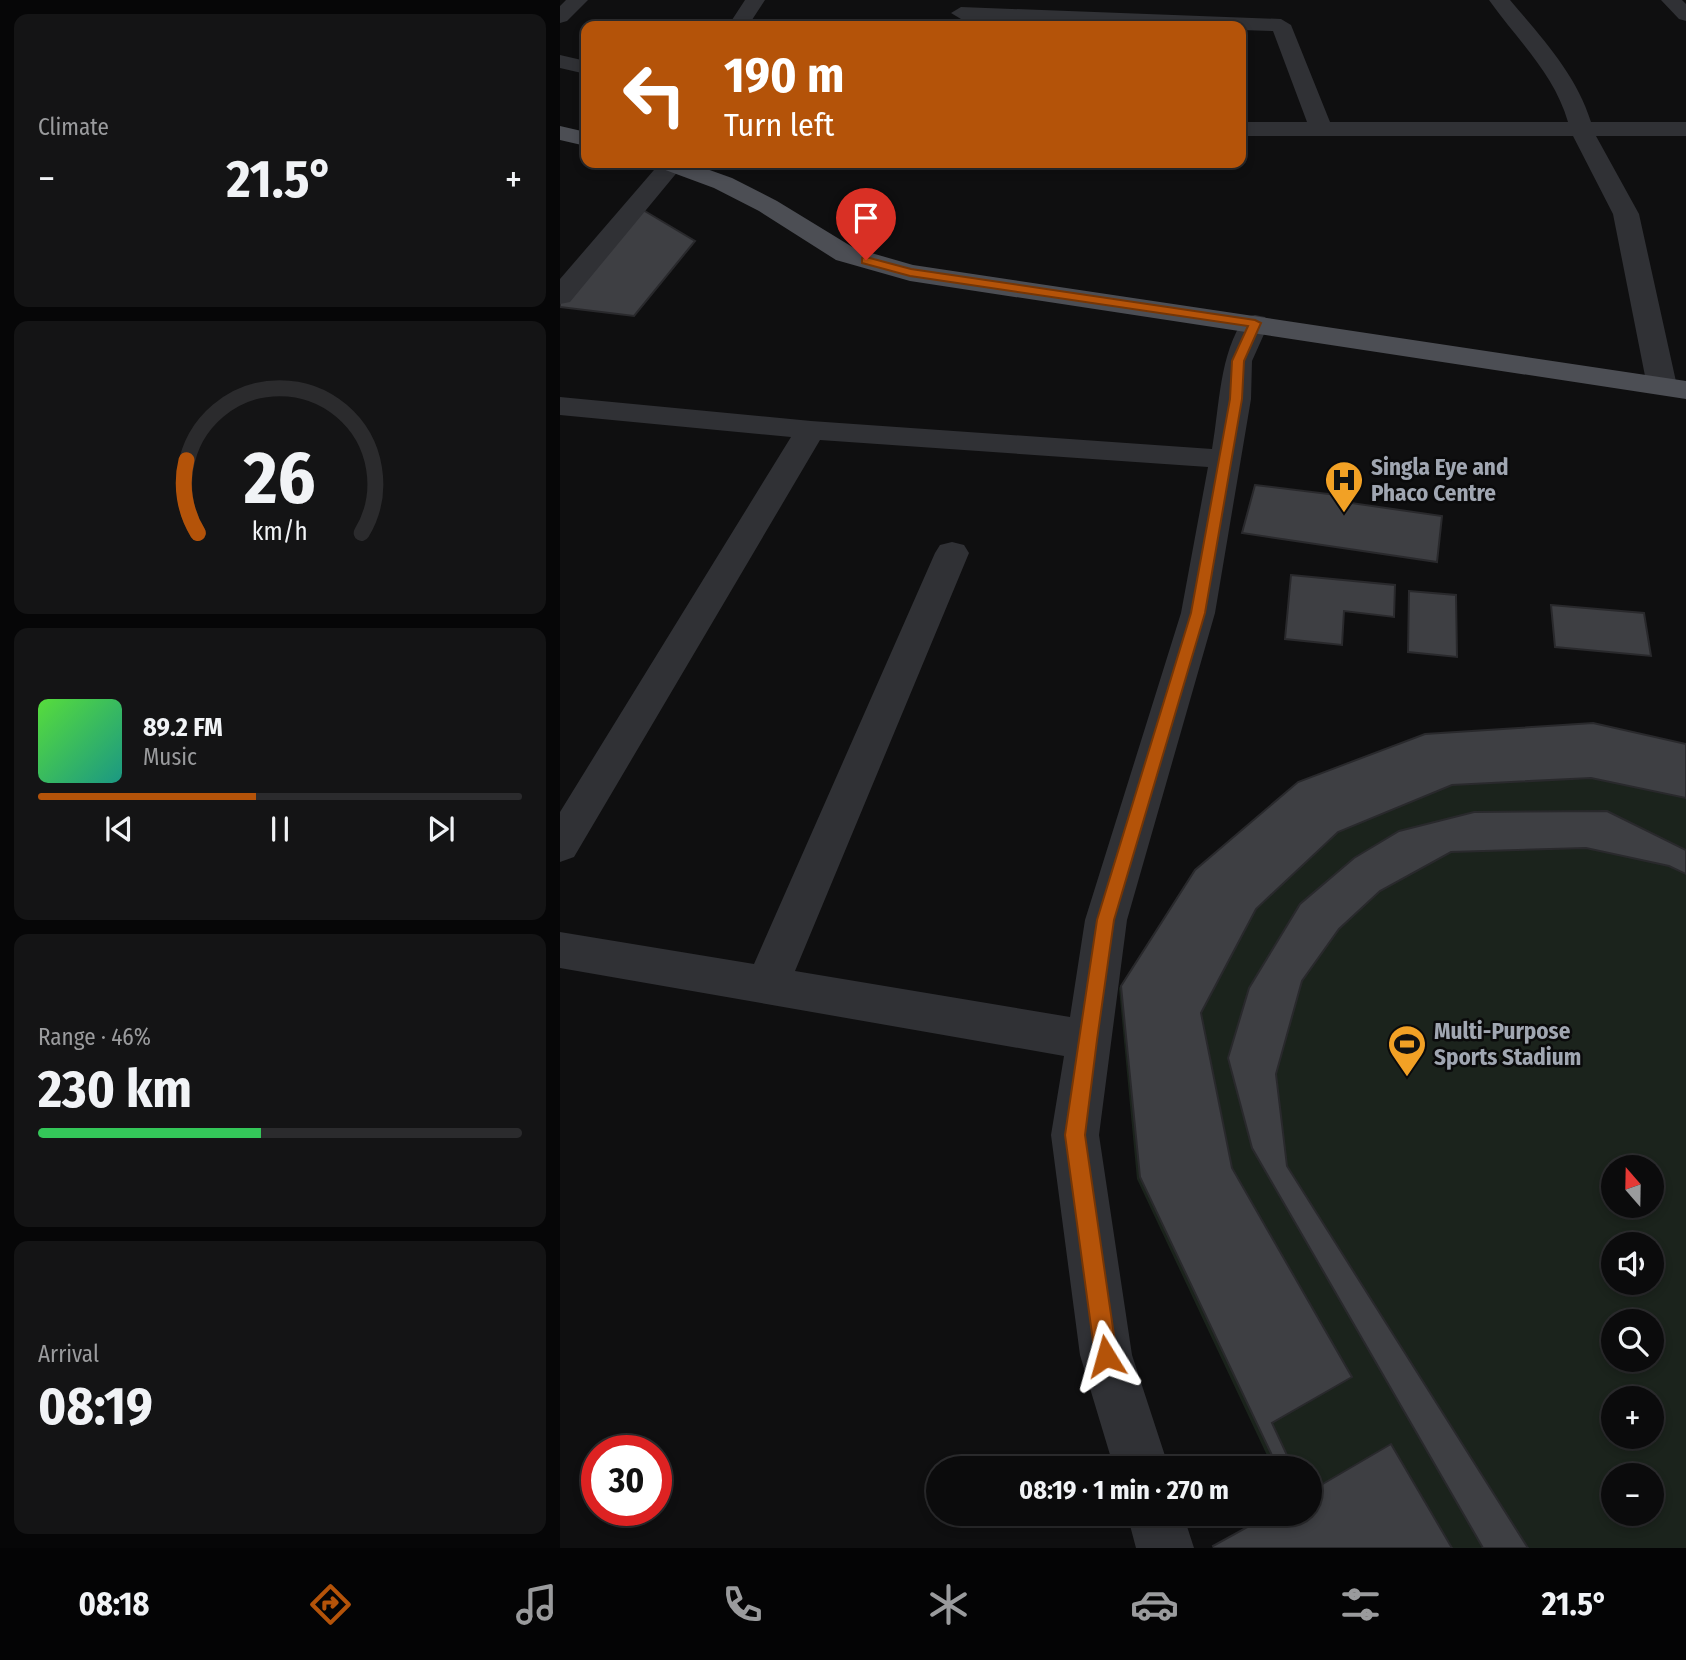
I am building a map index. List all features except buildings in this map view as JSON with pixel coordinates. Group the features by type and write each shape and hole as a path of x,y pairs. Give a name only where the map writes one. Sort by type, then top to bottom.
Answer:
{"main road":[{"path":"560,133 581,138"},
{"path":"683,168 723,183 768,206 845,254 910,272 1674,388"}],"street":[{"path":"560,17 578,0"},
{"path":"741,21 755,0"},
{"path":"1270,0 1322,131"},
{"path":"1499,0 1545,55 1572,97 1588,148 1626,214 1674,388"},
{"path":"1671,0 1686,15"},
{"path":"961,13 1174,21"},
{"path":"1246,24 1281,25"},
{"path":"560,61 581,67"},
{"path":"1246,129 1686,129"},
{"path":"564,286 666,168"},
{"path":"1137,1456 1106,1356 1075,1135 1106,920 1198,613 1236,399 1238,361 1255,323"},
{"path":"560,406 811,430 1225,459"},
{"path":"560,846 811,430"},
{"path":"768,983 952,554"},
{"path":"560,950 768,983 1088,1040"},
{"path":"1159,1526 1165,1548"}],"shaded area":[{"name":"Multi-Purpose Sports Stadium","path":"1593,723 1686,744 1686,1548 1213,1548 1251,1526 1322,1526 1322,1456 1267,1456 1137,1179 1119,988 1193,872 1298,782 1425,734"}],"place":[{"name":"Singla Eye and Phaco Centre","path":"1344,514"},
{"name":"Multi-Purpose Sports Stadium","path":"1407,1078"}],"route":[{"path":"866,260 910,272 1255,323 1238,361 1236,399 1198,613 1106,920 1088,1040 1075,1135 1106,1356"}]}
